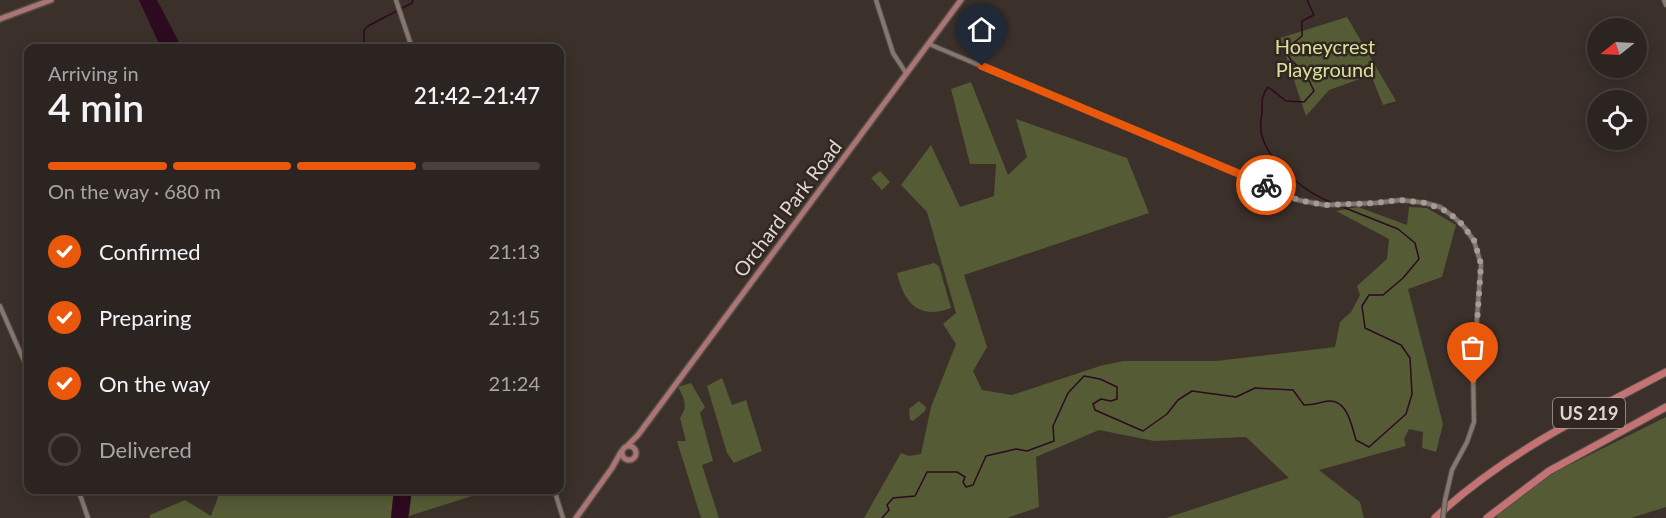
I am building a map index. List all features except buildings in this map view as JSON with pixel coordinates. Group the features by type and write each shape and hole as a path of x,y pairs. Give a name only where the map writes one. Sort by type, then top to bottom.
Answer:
{"highway":[{"name":"US 219","path":"1435,518 1471,486 1512,456 1666,372"},
{"name":"US 219","path":"1487,518 1549,471 1666,407"}],"main road":[{"path":"0,19 51,0"},
{"name":"Orchard Park Road","path":"628,445 638,435 961,0"},
{"name":"Orchard Park Road","path":"636,451 638,435"},
{"path":"576,518 612,468 623,447 633,446 636,451 633,459 626,460 612,468"},
{"path":"621,452 626,460"}],"street":[{"path":"396,0 411,44"},
{"path":"876,0 894,53 906,73"},
{"path":"1665,0 1666,5"},
{"path":"929,44 1298,200 1325,205 1415,201 1440,207 1454,217 1474,240 1481,264 1473,372 1474,422 1467,442 1452,470 1443,518"},
{"path":"0,306 24,361"},
{"path":"80,494 88,518"},
{"path":"556,494 563,518"}],"green space":[{"name":"Honeycrest Playground","path":"1347,17 1396,101 1383,105 1371,75 1329,90 1306,116 1280,38"},
{"path":"971,82 1008,175 1027,157 1016,119 1127,158 1149,213 964,275 987,347 973,371 982,390 1012,395 1100,366 1123,361 1216,361 1335,347 1340,322 1351,312 1360,295 1357,286 1387,259 1389,239 1336,211 1358,207 1407,225 1409,207 1427,208 1456,225 1442,277 1408,289 1443,424 1436,452 1422,448 1423,432 1409,429 1404,439 1406,446 1319,470 1360,502 1364,518 1166,518 1289,478 1246,437 1154,441 1099,430 1036,457 1039,507 1007,518 864,518 901,453 909,456 921,454 931,407 956,344 943,324 956,313 927,212 901,185 931,145 960,207 994,196 996,164 970,164 951,89"},
{"path":"880,171 890,182 882,190 871,178"},
{"path":"934,263 939,266 951,308 930,312 915,307 909,301 897,273"},
{"path":"722,378 732,405 746,400 762,451 734,463 727,453 707,386"},
{"path":"691,383 705,407 700,413 713,461 702,465 719,518 701,518 677,441 686,441 680,418 685,403 678,387"},
{"path":"919,401 926,407 925,411 913,421 910,420 909,409"},
{"path":"1666,417 1666,507 1631,518 1497,518 1496,515 1555,472"},
{"path":"219,494 393,494 391,518 150,518 150,515 185,500 211,516"},
{"path":"411,494 478,494 409,516"}],"shaded area":[{"path":"139,0 157,0 180,44 159,44"},
{"path":"393,494 411,494 408,518 391,518"}],"waterway":[{"path":"364,44 364,30 368,26 412,3 413,0"},
{"path":"1307,0 1314,15 1302,21 1302,36 1285,50 1291,60 1306,74 1314,91 1304,102 1286,101 1268,87 1262,99 1261,132 1271,154 1289,175 1311,192 1333,203"},
{"path":"882,518 889,510 887,505 893,498 915,496 927,472 957,472 965,477 963,482 966,487 973,485 986,456 1016,449 1027,451 1054,441 1053,426 1068,393 1084,376 1100,379 1117,387 1117,399 1111,401 1101,399 1093,404 1095,410 1143,431 1167,414 1178,400 1192,391 1236,397 1255,388 1293,390 1304,405 1331,401 1338,403 1347,412 1356,440 1369,447 1406,414 1412,394 1410,358 1401,345 1365,328 1362,306 1369,295 1383,295 1403,278 1419,259 1415,243 1398,229 1340,206"}],"way so far":[{"path":"1266,185 1298,200 1325,205 1401,200 1426,203 1446,211 1460,222 1474,240 1481,260 1473,384"}],"route":[{"path":"982,66 1266,185"}]}
